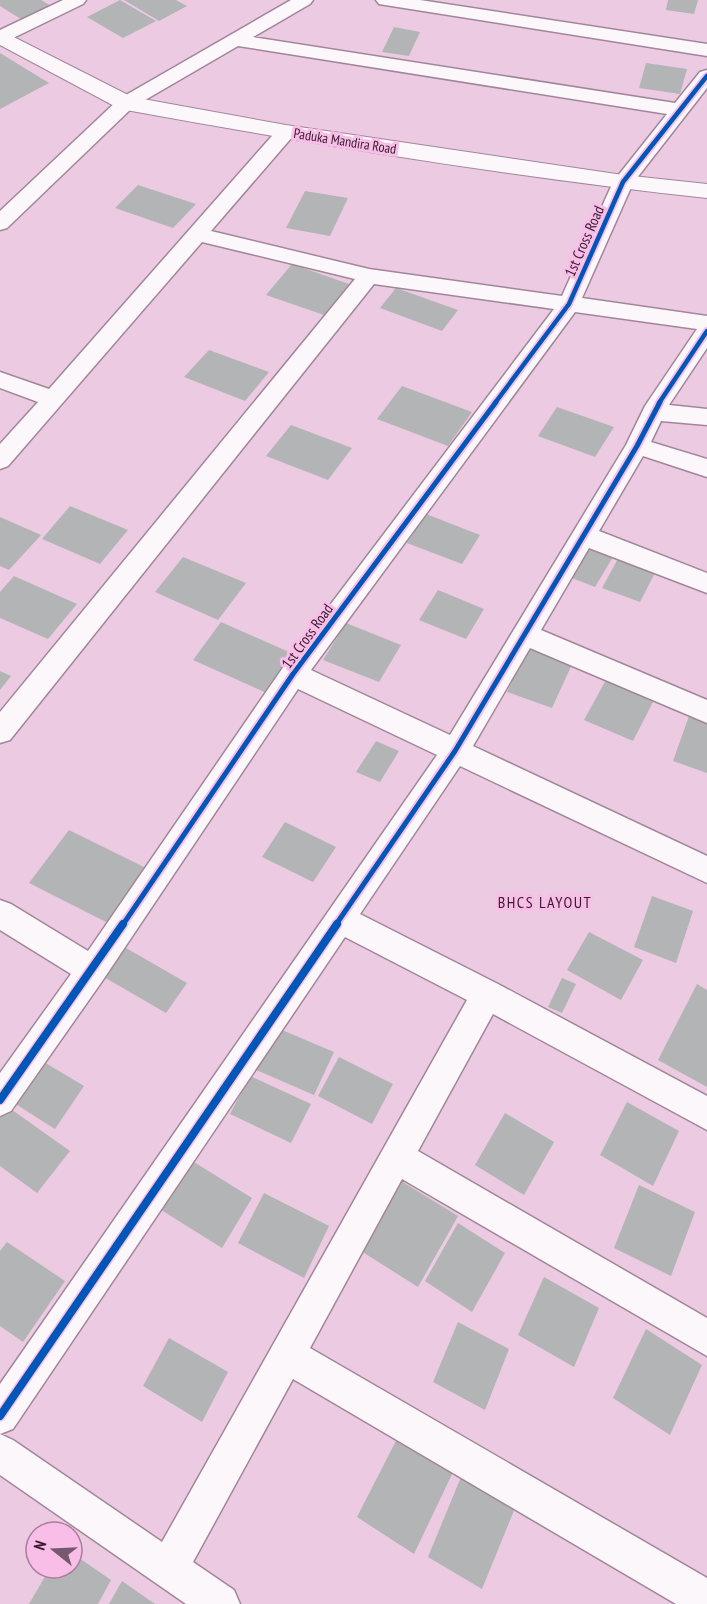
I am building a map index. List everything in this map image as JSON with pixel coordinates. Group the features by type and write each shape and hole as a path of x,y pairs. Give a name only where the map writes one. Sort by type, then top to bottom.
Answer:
{"street":[{"path":"1,37 77,0"},
{"path":"0,222 126,103 304,0"},
{"path":"385,0 707,50"},
{"name":"Paduka Mandira Road","path":"1,37 126,103 286,132 623,182 707,191"},
{"path":"234,40 680,110"},
{"name":"1st Cross Road","path":"0,1100 92,970 293,674 569,304 623,182 704,83"},
{"path":"0,459 286,132"},
{"path":"198,234 369,276 707,323"},
{"path":"0,732 369,276"},
{"path":"0,1416 455,751 637,446 653,412 707,331"},
{"path":"0,380 54,399"},
{"path":"653,412 707,417"},
{"path":"637,446 707,468"},
{"path":"582,535 707,583"},
{"path":"524,634 707,712"},
{"path":"293,674 707,870"},
{"path":"0,914 92,970"},
{"path":"340,919 487,994 707,1114"},
{"path":"169,1568 487,994"},
{"path":"396,1157 707,1338"},
{"path":"287,1355 707,1600"},
{"path":"0,1453 220,1604"}],"building":[{"path":"0,0 41,0 53,7 24,21 0,6"},
{"path":"120,0 156,21 123,38 87,17"},
{"path":"124,0 176,0 187,6 159,21"},
{"path":"668,0 698,0 694,14 666,10"},
{"path":"394,27 420,32 409,56 382,52"},
{"path":"0,53 49,83 0,109"},
{"path":"646,63 687,69 680,94 639,88"},
{"path":"138,185 196,204 173,228 115,208"},
{"path":"305,191 348,198 330,236 286,228"},
{"path":"292,264 349,284 324,315 266,295"},
{"path":"396,288 458,310 442,331 380,308"},
{"path":"209,350 269,372 245,401 184,377"},
{"path":"402,386 472,412 448,446 377,419"},
{"path":"557,407 614,427 595,457 538,436"},
{"path":"291,425 352,448 328,480 266,456"},
{"path":"70,506 128,530 100,564 42,539"},
{"path":"426,514 480,535 462,564 407,543"},
{"path":"0,517 41,535 9,570 0,566"},
{"path":"589,541 616,552 595,587 567,576"},
{"path":"620,555 657,569 640,602 602,588"},
{"path":"183,557 246,583 218,620 155,592"},
{"path":"14,576 77,604 48,639 0,618 0,592"},
{"path":"438,590 484,609 466,639 419,620"},
{"path":"221,622 298,656 271,695 193,660"},
{"path":"346,623 401,645 379,682 323,660"},
{"path":"530,645 574,660 552,708 507,692"},
{"path":"0,671 11,676 0,690"},
{"path":"607,678 655,698 633,741 584,720"},
{"path":"689,716 707,722 707,773 673,761"},
{"path":"376,741 399,751 380,782 356,772"},
{"path":"285,822 336,847 313,882 262,857"},
{"path":"69,830 150,870 112,925 29,883"},
{"path":"652,896 693,911 676,963 634,947"},
{"path":"589,932 643,960 621,1000 567,970"},
{"path":"119,944 187,983 166,1013 97,973"},
{"path":"562,978 576,984 562,1013 548,1007"},
{"path":"697,984 707,990 707,1087 658,1060"},
{"path":"275,1027 334,1052 314,1095 254,1069"},
{"path":"339,1057 393,1084 372,1124 318,1096"},
{"path":"44,1062 84,1086 55,1129 14,1103"},
{"path":"250,1076 311,1104 291,1143 230,1114"},
{"path":"627,1102 679,1131 653,1186 600,1155"},
{"path":"8,1107 70,1151 37,1193 0,1166 0,1116"},
{"path":"505,1113 554,1142 524,1195 475,1165"},
{"path":"189,1159 252,1198 222,1248 158,1208"},
{"path":"401,1181 458,1216 418,1287 361,1251"},
{"path":"639,1185 695,1212 671,1276 614,1248"},
{"path":"264,1193 329,1226 304,1278 238,1243"},
{"path":"458,1223 505,1253 472,1312 425,1281"},
{"path":"7,1242 65,1281 23,1342 0,1326 0,1251"},
{"path":"544,1277 599,1308 574,1367 518,1335"},
{"path":"458,1322 509,1349 485,1410 433,1382"},
{"path":"646,1329 702,1365 670,1435 613,1398"},
{"path":"169,1338 228,1372 202,1422 143,1386"},
{"path":"400,1433 455,1468 414,1554 357,1517"},
{"path":"461,1477 515,1508 482,1589 428,1557"},
{"path":"84,1561 111,1580 98,1604 29,1604 43,1580 84,1580"},
{"path":"122,1581 155,1604 109,1604"}],"cycle path":[{"path":"0,1100 92,970 293,674 569,304 623,182 707,76"},
{"path":"0,1416 455,751 637,446 653,412 707,331"}],"district":[{"name":"BHCS LAYOUT","path":"545,902"}]}
